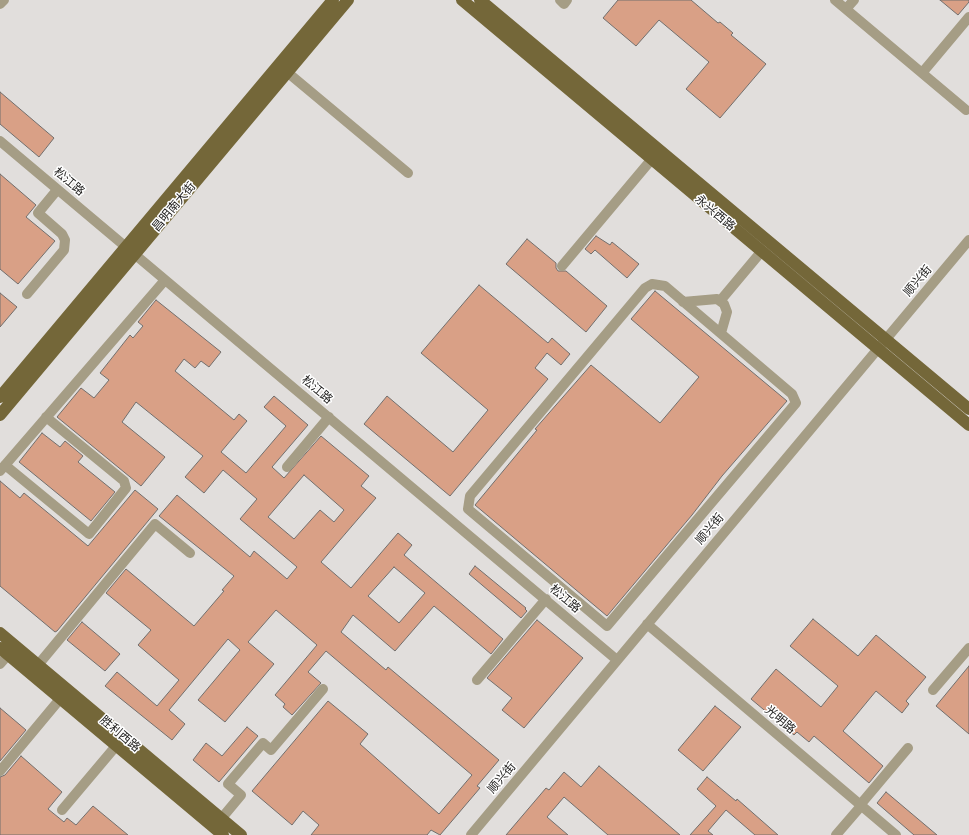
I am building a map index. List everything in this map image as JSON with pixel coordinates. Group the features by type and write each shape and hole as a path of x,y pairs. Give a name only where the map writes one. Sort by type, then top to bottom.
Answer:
{"main road":[{"name":"昌明南大街","path":"0,415 130,251 333,0"},
{"name":"昌明南大街","path":"0,397 287,72 348,0"},
{"name":"永兴西路","path":"462,0 761,252 969,409"},
{"name":"永兴西路","path":"480,0 882,344 969,425"},
{"name":"胜利西路","path":"0,633 241,835"},
{"name":"胜利西路","path":"4,652 220,834"}],"street":[{"path":"0,4 4,0"},
{"path":"560,0 564,4 567,0"},
{"path":"835,0 966,110"},
{"path":"846,10 854,0"},
{"path":"922,73 969,17"},
{"path":"287,72 408,173"},
{"name":"松江路","path":"0,141 617,660"},
{"path":"562,266 651,160"},
{"path":"27,294 64,250 65,240 62,234 38,213 57,190"},
{"name":"顺兴街","path":"471,835 969,240"},
{"path":"720,301 761,252"},
{"path":"46,417 124,481 126,488 89,534 3,468 46,417 165,280"},
{"path":"652,284 665,286 683,302 792,394 796,403 607,626 468,509 470,496 645,288 652,284"},
{"path":"683,302 704,298 717,299 724,304 727,312 721,333"},
{"path":"287,467 329,417"},
{"path":"38,665 155,524 190,553"},
{"path":"477,680 546,599"},
{"name":"光明路","path":"647,624 896,835"},
{"path":"933,690 969,648"},
{"path":"0,664 4,652"},
{"path":"221,818 242,795 228,784 263,743 271,750 323,689"},
{"path":"0,771 60,699"},
{"path":"62,810 116,746"},
{"path":"836,835 908,748"}],"building":[{"path":"618,0 691,0 718,23 720,22 733,33 731,35 766,64 720,118 686,89 709,62 659,20 636,46 603,18"},
{"path":"940,0 969,0 969,2 958,15"},
{"path":"0,92 54,138 39,157 0,124"},
{"path":"0,174 36,205 26,217 55,241 18,284 0,269"},
{"path":"596,236 610,245 612,242 639,264 627,278 595,250 591,254 585,249"},
{"path":"527,239 556,263 556,268 558,271 566,271 607,306 586,332 506,264"},
{"path":"479,285 548,343 552,338 570,354 561,365 547,353 535,368 548,379 450,496 364,424 387,396 453,452 488,410 421,353"},
{"path":"655,291 787,401 722,476 692,515 607,616 475,505 537,430 535,429 591,365 660,423 699,377 631,319"},
{"path":"0,293 17,307 0,327"},
{"path":"156,300 221,352 209,367 201,361 195,368 184,359 175,371 234,420 239,414 247,421 221,452 246,473 286,426 264,407 274,396 308,425 272,467 284,478 321,436 369,476 361,486 376,498 321,562 351,588 398,533 412,545 404,555 503,639 491,654 434,606 395,651 353,615 341,632 386,670 388,667 499,760 477,786 480,788 440,835 431,830 427,835 311,835 319,825 303,811 292,825 252,791 328,701 368,734 360,744 439,814 472,775 326,651 308,672 321,683 292,715 283,707 285,704 275,695 317,645 276,610 248,642 274,664 225,722 198,700 240,650 228,639 169,710 185,724 172,740 105,686 117,672 157,706 179,680 138,645 151,630 106,593 126,569 194,626 224,591 222,590 234,576 159,516 177,495 250,557 254,551 287,579 297,567 240,519 257,499 223,470 204,493 185,477 203,456 136,402 122,422 165,457 141,486 57,417 81,388 94,398 109,380 100,373 130,335 133,338 143,326 138,322","holes":["304,475 344,510 334,522 320,510 294,539 268,517","394,567 425,593 399,623 368,596"]},
{"path":"42,433 60,447 65,441 83,456 78,462 115,492 91,521 19,462"},
{"path":"0,481 20,498 24,493 88,546 135,490 158,509 55,632 0,586"},
{"path":"475,566 526,608 525,609 527,611 521,618 469,574"},
{"path":"813,619 858,656 876,635 926,677 906,701 909,704 902,713 876,691 843,731 883,766 869,783 814,736 809,742 797,732 794,735 751,699 776,669 821,707 838,686 790,646"},
{"path":"537,620 583,658 524,728 502,710 512,698 487,678"},
{"path":"82,622 120,654 105,671 67,640"},
{"path":"969,666 969,734 936,706"},
{"path":"715,706 741,727 703,771 678,750"},
{"path":"0,708 26,730 0,761"},
{"path":"247,727 258,736 219,782 193,760 206,743 222,756"},
{"path":"21,756 62,792 48,809 64,822 67,818 76,825 93,806 128,835 0,835 0,777 5,775"},
{"path":"599,766 680,835 608,835 564,797 547,817 568,835 506,835 546,788 549,790 564,772 581,787"},
{"path":"707,777 736,801 737,799 778,835 755,835 726,810 708,831 713,835 690,835 716,806 697,789"},
{"path":"886,792 937,835 914,835 877,803"}]}
